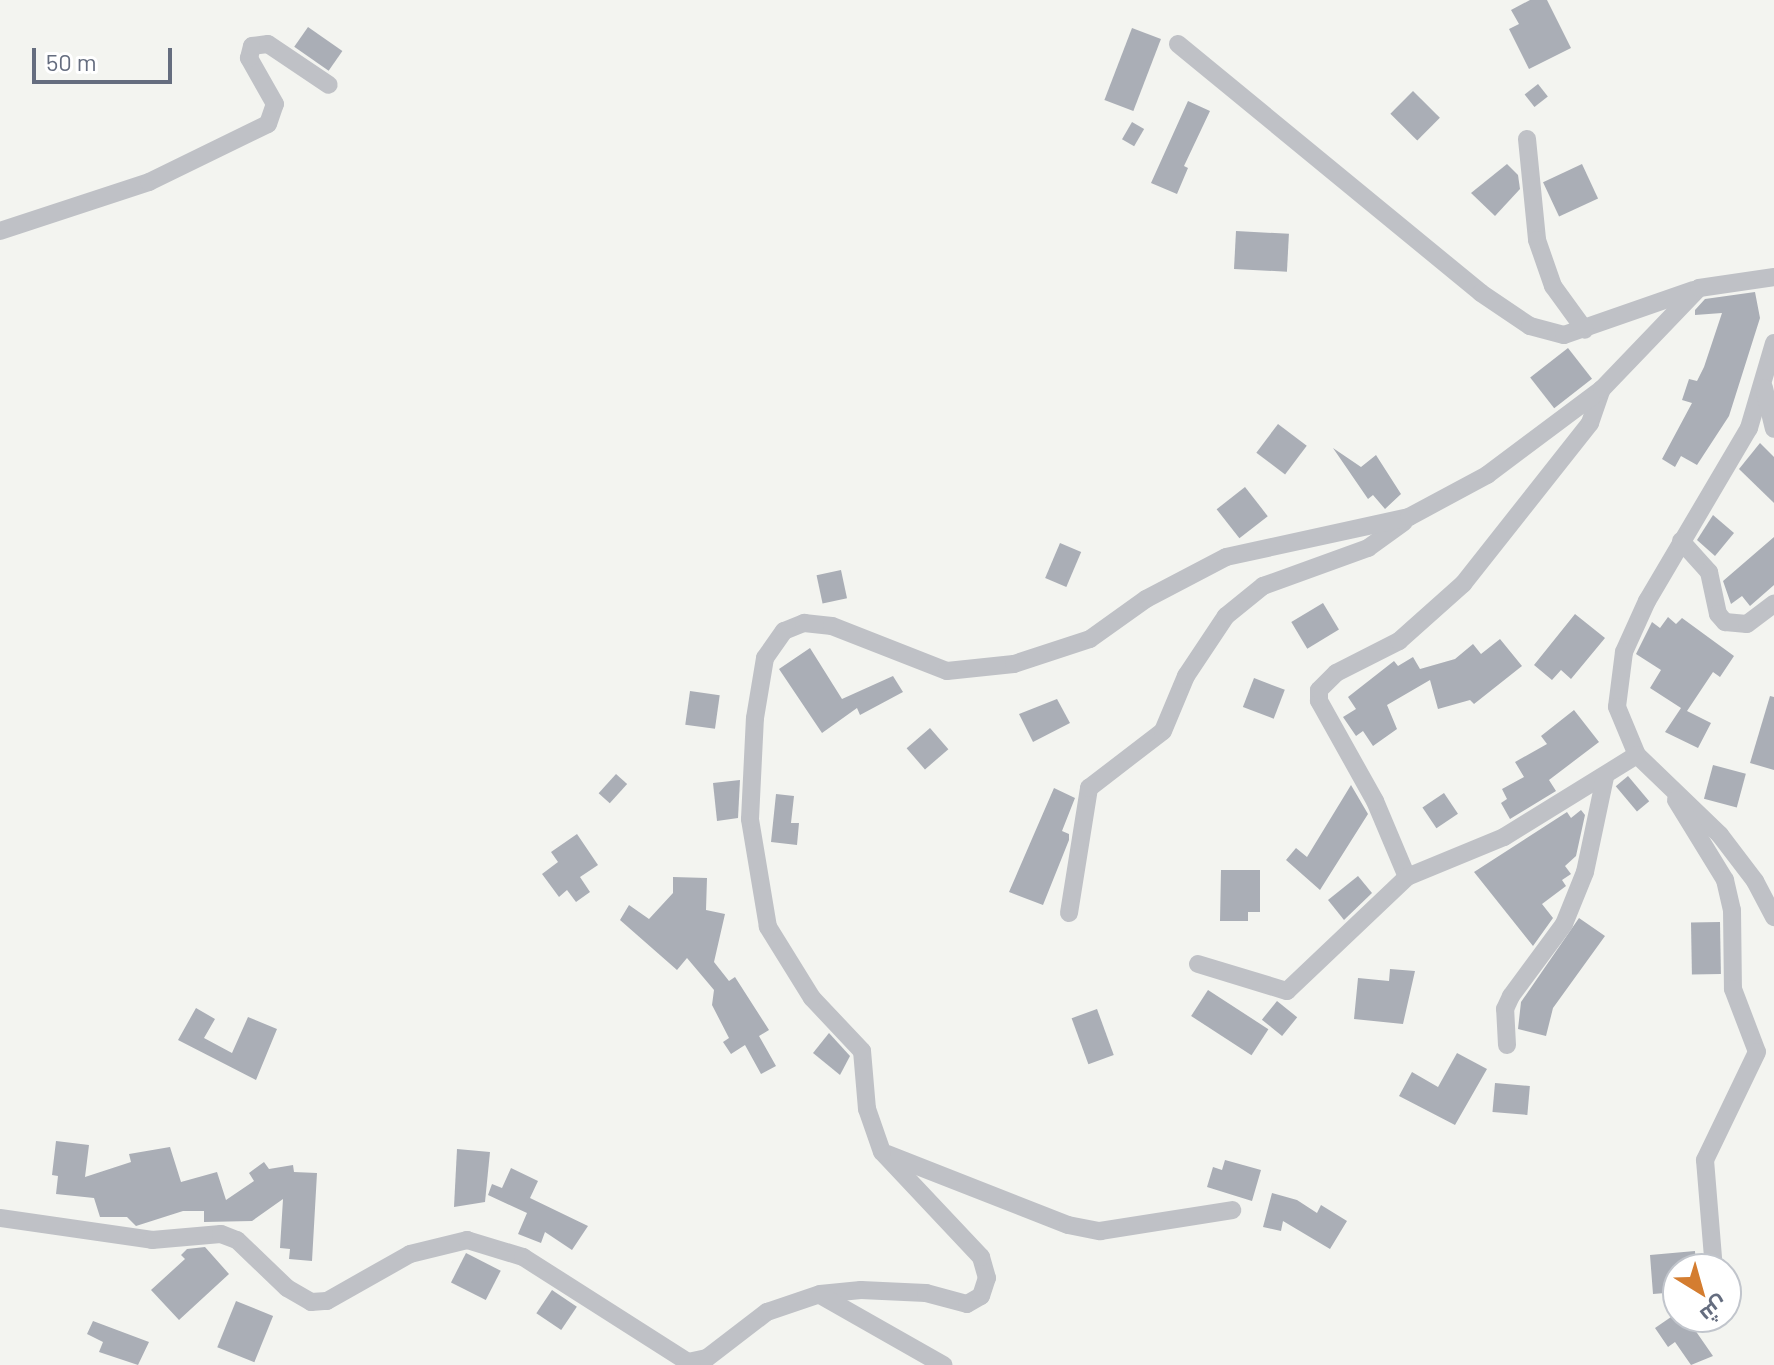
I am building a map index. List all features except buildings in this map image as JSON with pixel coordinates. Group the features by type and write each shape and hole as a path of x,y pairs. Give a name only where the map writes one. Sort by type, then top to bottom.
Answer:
{"street":[{"path":"0,231 149,182 268,124 275,104 249,58 252,46 268,44 329,85"},
{"path":"1178,44 1481,293 1530,326 1564,335 1699,288 1774,277"},
{"path":"1527,139 1537,240 1553,286 1585,330"},
{"path":"1069,913 1089,788 1163,731 1186,676 1226,616 1284,575 1368,548 1409,517 1487,475 1602,389 1699,288"},
{"path":"1774,343 1764,388 1749,428 1681,541 1624,652 1617,707 1637,755 1720,835 1774,917"},
{"path":"1764,388 1774,429"},
{"path":"1407,877 1375,801 1319,701 1319,690 1336,673 1399,641 1463,584 1590,423 1602,389"},
{"path":"0,1218 152,1240 221,1234 237,1240 287,1288 311,1302 327,1301 410,1254 467,1240 523,1257 688,1362 707,1358 767,1312 820,1294 861,1290 926,1293 967,1304 981,1296 987,1278 981,1257 882,1152 867,1109 862,1051 812,998 768,927 750,819 754,733 765,658 784,631 804,623 832,626 947,671 1014,664 1090,639 1146,599 1226,557 1409,517"},
{"path":"1681,541 1709,572 1718,614 1725,622 1747,624 1774,604"},
{"path":"1198,964 1287,991 1407,877 1504,837 1637,755"},
{"path":"1507,1045 1505,1009 1564,924 1585,872 1605,777"},
{"path":"1666,781 1725,880 1732,910 1733,989 1757,1052 1705,1160 1713,1253"},
{"path":"882,1152 1068,1225 1100,1231 1232,1210"},
{"path":"820,1294 943,1365"}]}
